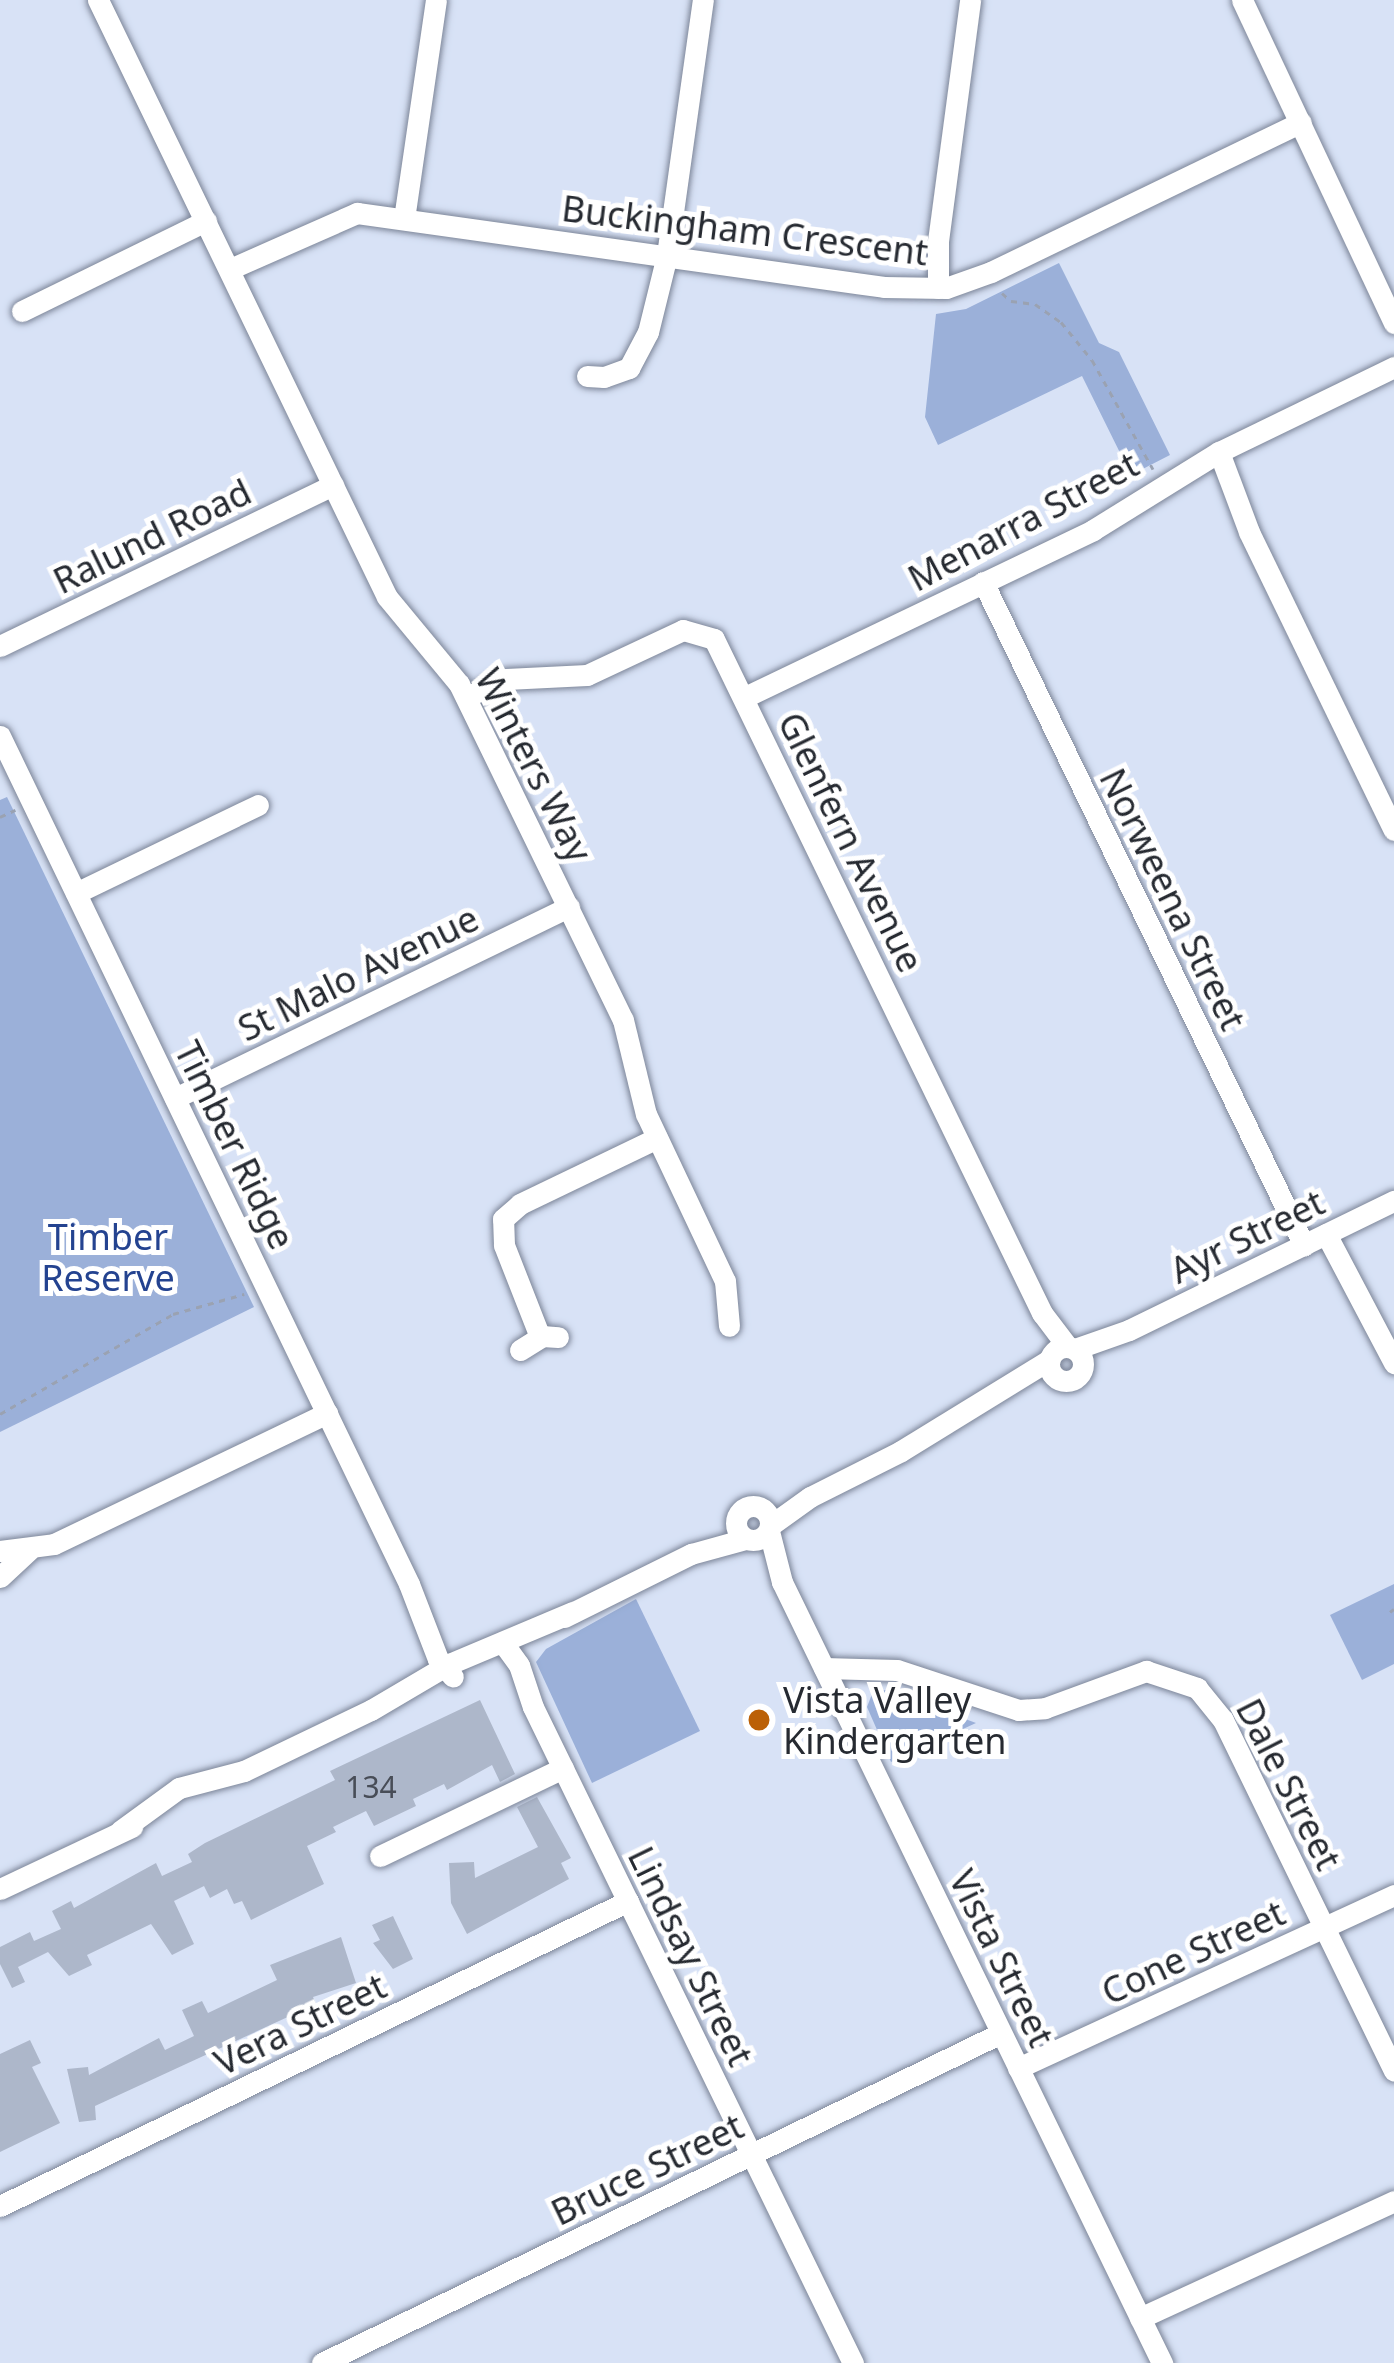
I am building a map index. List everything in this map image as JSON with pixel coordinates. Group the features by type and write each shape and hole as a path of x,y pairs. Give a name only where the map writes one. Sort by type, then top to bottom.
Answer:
{"street":[{"name":"Winters Way","path":"98,0 394,609 440,658 466,697 629,1034 642,1100 725,1281 729,1326"},
{"path":"404,219 436,0"},
{"path":"587,376 615,375 636,361 667,255 703,0"},
{"path":"938,288 938,242 970,0"},
{"path":"1242,0 1392,312"},
{"name":"Buckingham Crescent","path":"230,269 346,215 404,219 884,286 938,288 972,281 1300,122"},
{"path":"22,310 206,221"},
{"name":"Menarra Street","path":"745,697 1093,530 1212,456 1394,367"},
{"path":"1212,456 1394,830"},
{"name":"Ralund Road","path":"0,646 333,485"},
{"name":"Norweena Street","path":"983,582 1304,1245"},
{"name":"Glenfern Avenue","path":"466,697 506,680 587,675 691,629 706,633 720,646 1060,1352 1050,1371 1071,1377"},
{"name":"Timber Ridge","path":"0,736 449,1669"},
{"path":"76,893 258,805"},
{"name":"St Malo Avenue","path":"175,1097 569,908"},
{"path":"520,1349 549,1337 504,1245 503,1219 520,1204 657,1138"},
{"name":"Ayr Street","path":"0,1889 120,1831 179,1788 244,1771 449,1669 506,1652 573,1612 756,1527 990,1397 1060,1352 1129,1330 1394,1202"},
{"path":"1331,1232 1394,1363"},
{"name":"Ayr Street","path":"990,1397 1071,1377 1129,1330"},
{"path":"1060,1352 1083,1357 1071,1377"},
{"path":"0,1551 53,1544 326,1413"},
{"name":"Vista Street","path":"756,1527 1162,2363"},
{"path":"0,1577 29,1550"},
{"name":"Lindsay Street","path":"506,1652 853,2363"},
{"name":"Dale Street","path":"824,1668 897,1670 1019,1709 1055,1705 1135,1672 1185,1681 1208,1697 1394,2071"},
{"path":"380,1856 563,1768"},
{"name":"Cone Street","path":"1018,2068 1394,1895"},
{"name":"Vera Street","path":"0,2206 628,1901"},
{"name":"Bruce Street","path":"322,2363 1001,2033"},
{"path":"1141,2318 1394,2201"}],"path":[{"path":"1000,289 1007,299 1035,304 1060,322 1092,360 1163,486"},
{"path":"0,817 15,810"},
{"path":"0,1414 173,1314 249,1292"}],"green space":[{"path":"1059,263 1099,343 1119,352 1170,455 1131,475 1082,376 938,445 925,417 936,314 966,309"},
{"name":"Timber Reserve","path":"7,797 254,1307 0,1432 0,800"},
{"path":"1394,1584 1394,1664 1362,1680 1330,1615"},
{"path":"636,1599 700,1731 592,1783 536,1662 546,1649"},
{"path":"885,1690 976,1723 891,1762 867,1707 872,1694"}],"building":[{"path":"480,1700 515,1774 500,1782 492,1765 447,1790 444,1784 413,1799 416,1806 374,1826 366,1811 333,1827 336,1832 307,1846 324,1884 251,1920 242,1901 234,1904 227,1889 210,1898 204,1886 174,1901 194,1944 172,1955 151,1924 87,1955 92,1965 69,1976 48,1952 18,1967 25,1982 12,1988 0,1964 0,1947 30,1932 34,1941 61,1929 52,1911 71,1901 74,1908 156,1863 162,1876 192,1862 188,1854 205,1843 335,1780 330,1771"},
{"path":"537,1797 571,1858 561,1863 569,1879 467,1934 451,1903 449,1863 474,1862 475,1878 538,1847 517,1807"},
{"path":"393,1916 413,1959 393,1969 373,1943 380,1940 372,1925"},
{"path":"341,1937 356,1983 313,1997 316,2004 95,2106 96,2120 79,2122 67,2069 88,2067 89,2075 159,2038 165,2050 194,2036 182,2010 202,2001 208,2013 277,1980 270,1965"},
{"path":"30,2040 41,2063 32,2067 60,2123 0,2152 0,2054"}],"place":[{"name":"Vista Valley Kindergarten","path":"759,1720"}]}
